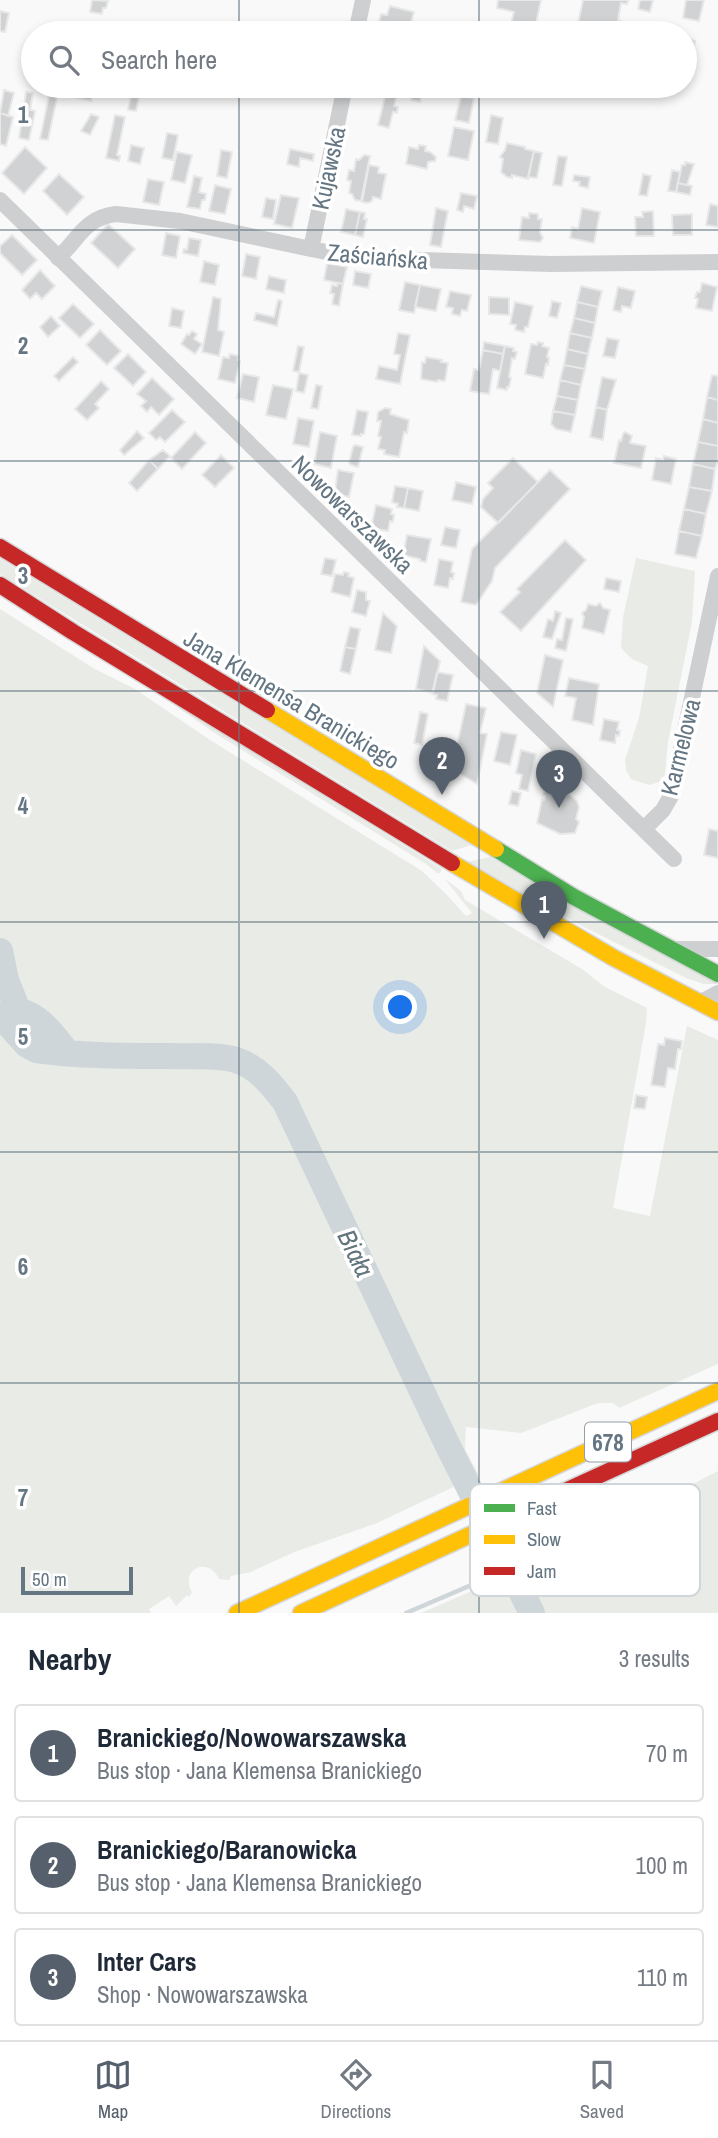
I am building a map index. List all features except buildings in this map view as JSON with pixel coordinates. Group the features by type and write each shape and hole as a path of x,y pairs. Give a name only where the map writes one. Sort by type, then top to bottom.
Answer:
{"main road":[{"name":"Jana Klemensa Branickiego","path":"0,547 574,897 671,950"},
{"path":"0,584 73,632 454,864 614,958 718,1012"},
{"path":"671,950 718,974"},
{"name":"678","path":"515,1484 718,1391"},
{"name":"678","path":"582,1484 718,1421"},
{"name":"678","path":"237,1613 470,1505"},
{"name":"678","path":"301,1613 470,1535"}],"street":[{"path":"359,21 363,0"},
{"name":"Kujawska","path":"311,249 342,98"},
{"name":"Nowowarszawska","path":"0,200 674,859"},
{"name":"Zaściańska","path":"58,258 92,221 105,215 116,214 180,221 347,256 551,264 718,262"},
{"name":"Karmelowa","path":"644,829 663,810 671,796 718,576"},
{"path":"671,950 718,949"},
{"path":"701,1002 718,993"}],"shaded area":[{"path":"636,558 695,571 692,622 668,742 665,774 659,782 649,785 631,779 625,760 639,718 648,666 632,659 621,648 623,617"},
{"path":"0,559 471,845 452,851 0,574"},
{"path":"0,609 93,668 135,689 210,740 422,871 466,916 472,913 444,878 461,891 465,900 582,969 605,987 647,1008 613,1208 650,1216 687,1026 718,1040 718,1364 619,1408 613,1403 598,1403 521,1433 466,1427 465,1450 479,1475 377,1523 292,1553 251,1572 231,1576 229,1580 219,1579 208,1568 196,1568 189,1577 192,1592 176,1606 169,1596 149,1609 151,1613 0,1613"},
{"path":"151,689 442,869 440,873 213,732"},
{"path":"490,857 718,984 703,984 686,978 526,898 467,862"},
{"path":"718,1471 718,1613 421,1613 470,1592 470,1596 700,1596 700,1484 693,1484"}],"waterway":[{"name":"Biała","path":"0,951 6,980 18,1010 40,1022 67,1052"},
{"name":"Biała","path":"0,1015 27,1045 36,1050 104,1055 220,1057 244,1063 270,1083 285,1102 470,1490"},
{"path":"406,1613 470,1586"},
{"name":"Biała","path":"523,1596 532,1613"}],"traffic: fast":[{"path":"496,849 574,897 718,974"}],"traffic: slow":[{"path":"267,710 496,849"},
{"path":"452,863 614,958 718,1012"},
{"path":"516,1484 718,1391"},
{"path":"237,1613 470,1505"},
{"path":"301,1613 470,1535"}],"traffic: jam":[{"path":"0,547 267,710"},
{"path":"0,585 452,863"},
{"path":"580,1484 718,1421"}],"place":[{"name":"Branickiego/Baranowicka","path":"442,795"},
{"name":"Inter Cars","path":"559,808"},
{"name":"Branickiego/Nowowarszawska","path":"544,939"}]}
